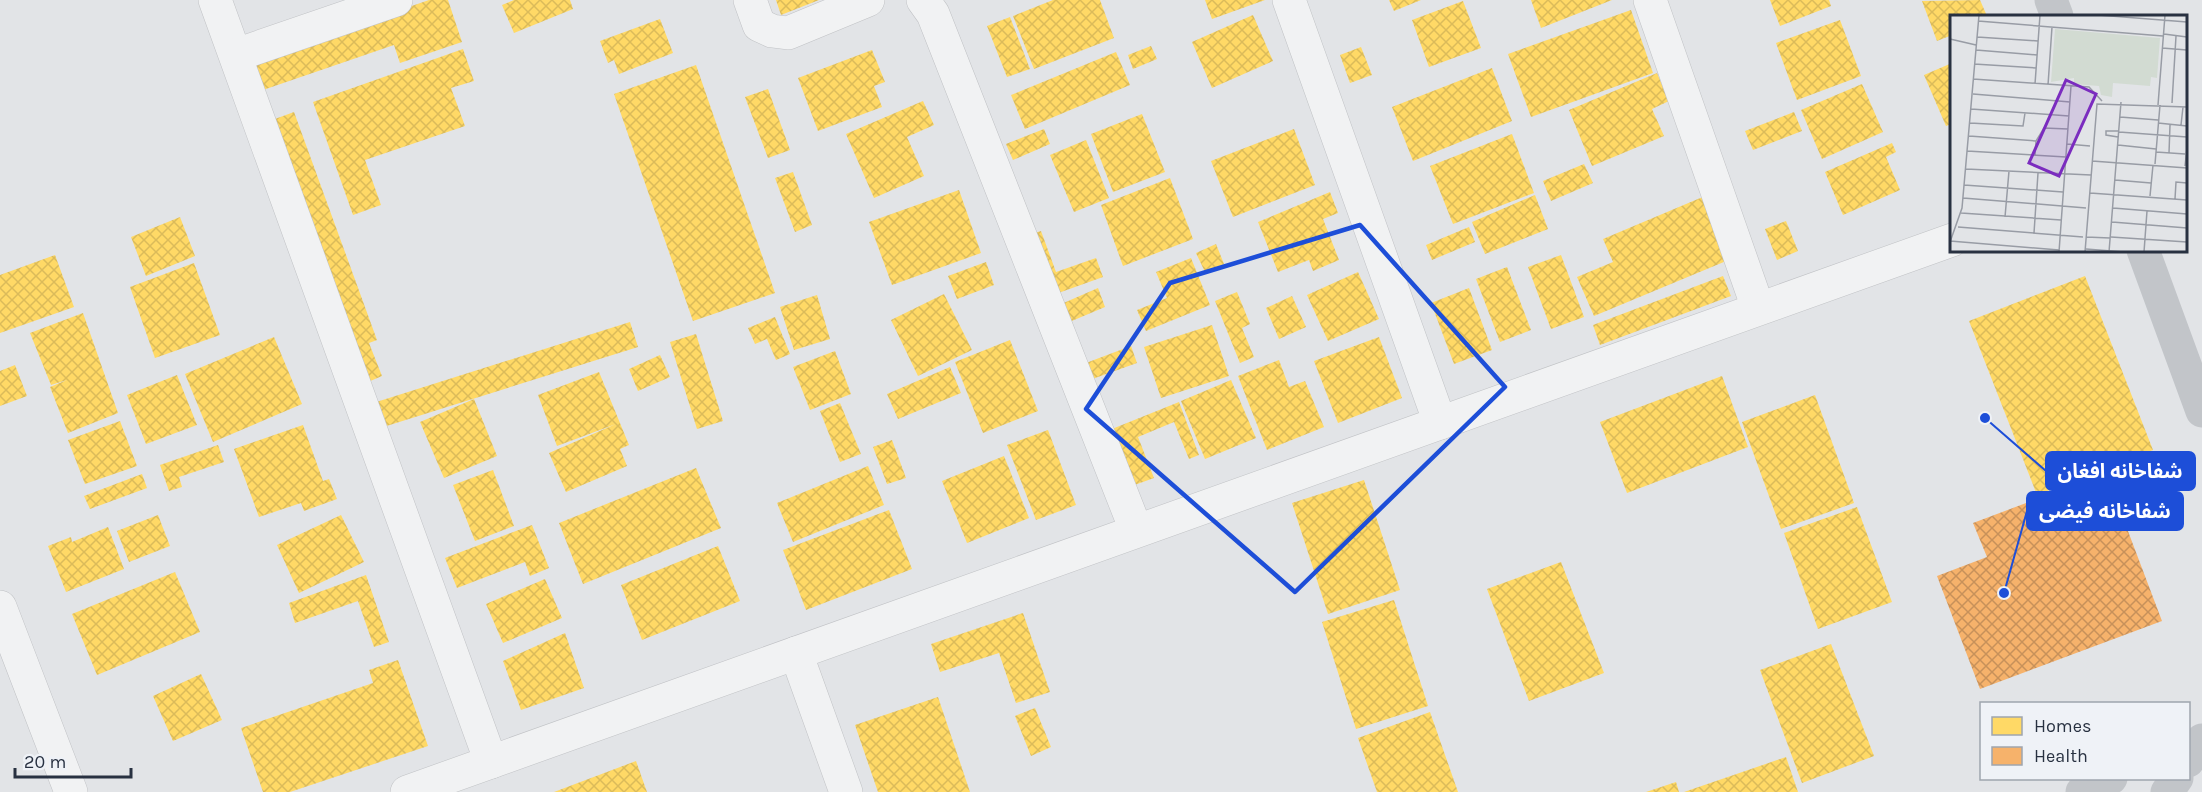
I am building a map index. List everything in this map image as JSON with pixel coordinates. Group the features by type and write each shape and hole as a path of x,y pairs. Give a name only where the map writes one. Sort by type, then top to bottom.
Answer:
{"street":[{"path":"215,0 491,762"},
{"path":"236,55 396,0"},
{"path":"750,0 759,25 772,31 788,33 868,0"},
{"path":"923,0 933,14 1136,530"},
{"path":"1289,0 1440,423"},
{"path":"1650,0 1758,308"},
{"path":"2051,0 2057,15"},
{"path":"407,792 1950,241"},
{"path":"2144,252 2202,411"},
{"path":"0,607 71,792"},
{"path":"796,652 846,792"},
{"path":"2190,758 2202,740"},
{"path":"2082,792 2107,780"}],"highlighted area":[{"path":"1360,225 1505,387 1295,592 1086,409 1170,283"}],"building: Homes":[{"path":"429,0 448,0 462,42 400,63 394,45 263,90 253,61"},
{"path":"514,0 570,0 573,9 514,33 502,5"},
{"path":"776,0 819,0 781,15"},
{"path":"1053,0 1100,0 1114,38 1034,69 1013,16"},
{"path":"1205,0 1265,0 1212,19"},
{"path":"1389,0 1421,0 1394,11"},
{"path":"1531,0 1612,0 1541,28"},
{"path":"1770,0 1829,0 1831,6 1780,26"},
{"path":"1980,0 1987,15 1950,15 1950,36 1937,41 1922,1"},
{"path":"1463,1 1481,48 1429,67 1412,20"},
{"path":"1631,10 1653,73 1531,117 1508,54"},
{"path":"1253,15 1273,61 1212,88 1192,42"},
{"path":"1010,17 1030,69 1007,77 987,26"},
{"path":"660,19 673,53 619,74 614,60 608,63 600,41"},
{"path":"1840,20 1861,76 1797,100 1776,43"},
{"path":"1151,46 1157,59 1133,69 1128,55"},
{"path":"1361,47 1372,75 1350,83 1340,55"},
{"path":"463,49 474,81 451,88 465,126 365,160 381,205 353,215 313,102"},
{"path":"872,50 885,82 874,86 882,107 818,131 798,78"},
{"path":"1116,52 1130,85 1025,129 1011,95"},
{"path":"1950,64 1950,125 1946,126 1924,75"},
{"path":"696,65 775,293 693,321 614,94"},
{"path":"1492,68 1512,121 1413,161 1392,107"},
{"path":"1657,73 1669,101 1652,109 1664,136 1592,166 1569,110"},
{"path":"1862,84 1883,132 1822,159 1801,110"},
{"path":"768,89 790,150 768,158 745,97"},
{"path":"923,101 934,125 907,137 924,176 874,198 846,134"},
{"path":"294,112 377,340 369,343 382,376 361,385 264,123"},
{"path":"1794,112 1802,131 1753,150 1745,131"},
{"path":"1142,114 1165,172 1113,192 1091,134"},
{"path":"1044,129 1050,144 1013,160 1006,144"},
{"path":"1294,129 1315,185 1233,217 1211,161"},
{"path":"1512,134 1534,193 1453,224 1430,166"},
{"path":"1086,140 1109,198 1074,212 1050,155"},
{"path":"1892,143 1896,152 1886,157 1900,190 1843,215 1825,172"},
{"path":"1584,164 1593,183 1551,201 1543,181"},
{"path":"793,172 812,225 795,232 775,178"},
{"path":"1170,178 1193,239 1123,266 1101,205"},
{"path":"959,190 981,253 892,285 869,222"},
{"path":"1330,192 1338,213 1323,219 1339,260 1313,271 1309,260 1278,272 1258,222"},
{"path":"1535,195 1548,229 1485,254 1472,222"},
{"path":"1705,196 1731,259 1594,316 1577,277 1613,262 1603,239"},
{"path":"180,217 195,256 146,276 131,237"},
{"path":"1786,221 1798,251 1777,260 1765,229"},
{"path":"1469,227 1475,242 1432,260 1426,245"},
{"path":"1041,231 1056,272 1096,258 1103,277 1050,296 1028,235"},
{"path":"1216,244 1224,264 1205,272 1196,253"},
{"path":"55,255 74,307 0,333 0,275"},
{"path":"1561,255 1584,317 1551,329 1528,267"},
{"path":"1191,258 1210,305 1146,331 1137,310 1167,298 1156,272"},
{"path":"986,262 994,285 957,299 948,276"},
{"path":"194,263 220,335 155,358 130,287"},
{"path":"1507,267 1531,330 1500,342 1476,279"},
{"path":"1358,272 1379,319 1328,341 1307,295"},
{"path":"1723,276 1731,296 1600,345 1593,325"},
{"path":"2085,276 2153,450 2037,495 1969,321"},
{"path":"1098,288 1105,307 1067,323 1059,305"},
{"path":"1469,288 1492,350 1454,364 1431,303"},
{"path":"1237,292 1250,324 1242,328 1254,357 1240,363 1215,301"},
{"path":"944,294 972,350 918,376 891,320"},
{"path":"817,295 830,339 794,350 780,307"},
{"path":"1292,296 1306,327 1279,339 1266,308"},
{"path":"83,313 118,413 68,433 50,387 67,380 51,385 30,333"},
{"path":"775,317 790,354 776,360 767,339 755,344 748,328"},
{"path":"630,322 638,347 377,429 370,404"},
{"path":"1212,325 1229,376 1161,398 1144,347"},
{"path":"696,334 723,421 697,429 670,342"},
{"path":"274,337 302,404 213,442 185,374"},
{"path":"1379,337 1402,398 1338,423 1314,361"},
{"path":"1010,340 1038,411 983,433 955,362"},
{"path":"1131,346 1137,363 1084,382 1078,366"},
{"path":"835,351 851,394 810,410 793,367"},
{"path":"660,355 670,377 638,391 629,369"},
{"path":"1279,360 1289,387 1305,381 1324,427 1267,450 1238,376"},
{"path":"15,365 27,396 0,406 0,371"},
{"path":"950,367 961,393 898,419 887,394"},
{"path":"599,372 629,445 620,449 627,466 566,492 549,453 616,424 557,446 538,395"},
{"path":"177,375 197,425 146,444 127,395"},
{"path":"1722,376 1748,447 1627,493 1600,422"},
{"path":"1231,380 1256,438 1205,459 1181,401"},
{"path":"1815,395 1854,503 1781,529 1742,422"},
{"path":"474,399 497,456 444,478 420,422"},
{"path":"1179,402 1199,455 1189,459 1174,422 1138,437 1154,478 1129,487 1107,431"},
{"path":"840,403 861,454 840,462 820,411"},
{"path":"120,421 137,466 85,484 68,440"},
{"path":"303,425 323,481 329,479 337,499 304,511 301,503 259,517 234,449"},
{"path":"1048,430 1076,505 1036,520 1007,445"},
{"path":"892,440 906,478 887,484 873,447"},
{"path":"218,445 224,462 179,477 182,487 169,491 160,465"},
{"path":"1004,456 1029,518 967,543 942,481"},
{"path":"868,466 884,505 793,542 777,503"},
{"path":"696,468 721,528 583,584 559,523"},
{"path":"493,470 514,526 475,541 453,485"},
{"path":"142,474 147,488 90,509 84,496"},
{"path":"1364,480 1400,590 1328,614 1292,503"},
{"path":"1857,507 1892,602 1818,629 1784,533"},
{"path":"889,510 912,569 806,610 783,550"},
{"path":"158,515 170,546 129,562 117,531"},
{"path":"341,515 364,562 299,593 277,545"},
{"path":"532,525 549,568 530,576 525,562 457,588 445,558"},
{"path":"108,527 124,569 66,592 48,546 71,537 72,542"},
{"path":"718,546 740,601 642,640 621,585"},
{"path":"1561,562 1604,673 1529,701 1487,589"},
{"path":"175,572 200,632 97,675 72,614"},
{"path":"366,575 389,642 374,647 358,601 295,623 289,603"},
{"path":"545,579 562,618 503,643 486,604"},
{"path":"1394,600 1428,706 1356,729 1322,622"},
{"path":"1023,613 1050,692 1016,703 999,653 940,672 931,644"},
{"path":"565,633 584,688 521,710 503,661"},
{"path":"1831,644 1874,756 1802,783 1760,670"},
{"path":"398,660 428,746 290,792 263,792 241,728 373,683 369,670"},
{"path":"201,674 222,720 173,741 153,696"},
{"path":"938,697 970,792 878,792 855,725"},
{"path":"1035,708 1051,747 1031,756 1015,716"},
{"path":"1430,712 1458,792 1377,792 1358,738"},
{"path":"1786,757 1798,792 1684,792"},
{"path":"636,761 647,792 554,792"},
{"path":"1676,782 1679,792 1646,792"}],"building: Health":[{"path":"2106,473 2162,621 1980,689 1937,576 1987,557 1973,523"}],"place":[{"name":"شفاخانه افغان","path":"1985,418"},
{"name":"شفاخانه فیضی","path":"2004,593"}]}
